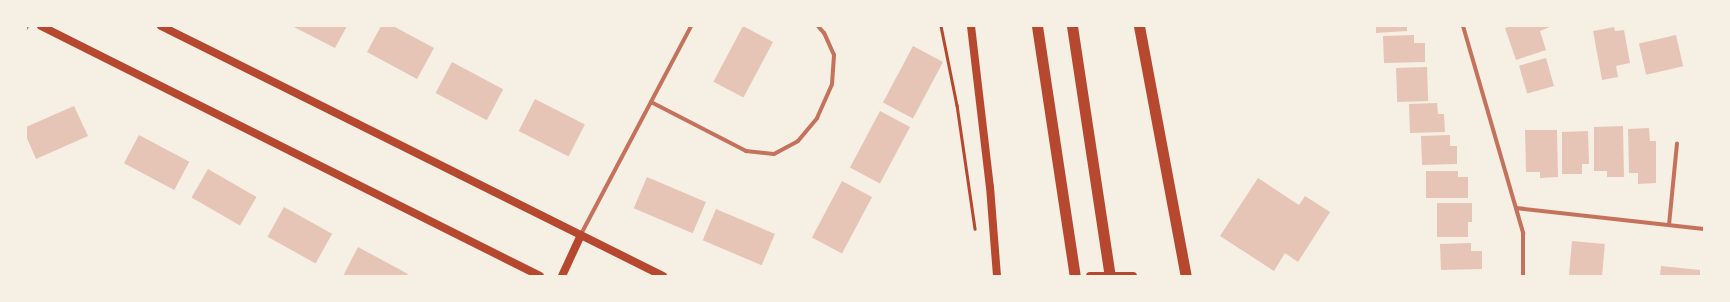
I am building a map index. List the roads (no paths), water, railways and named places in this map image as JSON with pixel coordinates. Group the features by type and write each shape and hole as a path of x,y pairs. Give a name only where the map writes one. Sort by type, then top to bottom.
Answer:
{"highway":[{"path":"1037,26 1069,245 1075,276"},
{"path":"1072,26 1102,236 1110,276"},
{"path":"1139,26 1186,276"}],"main road":[{"path":"40,26 540,276"},
{"path":"161,26 580,237 663,276"},
{"path":"971,26 990,187 997,276"},
{"path":"562,276 580,237"},
{"path":"1090,276 1133,276"}],"street":[{"path":"580,237 691,26"},
{"path":"651,102 746,152 774,154 798,141 817,118 832,84 834,55 824,33 818,26"},
{"path":"1463,26 1523,233 1523,276"},
{"path":"1669,225 1677,143"},
{"path":"1516,208 1704,229"}]}
